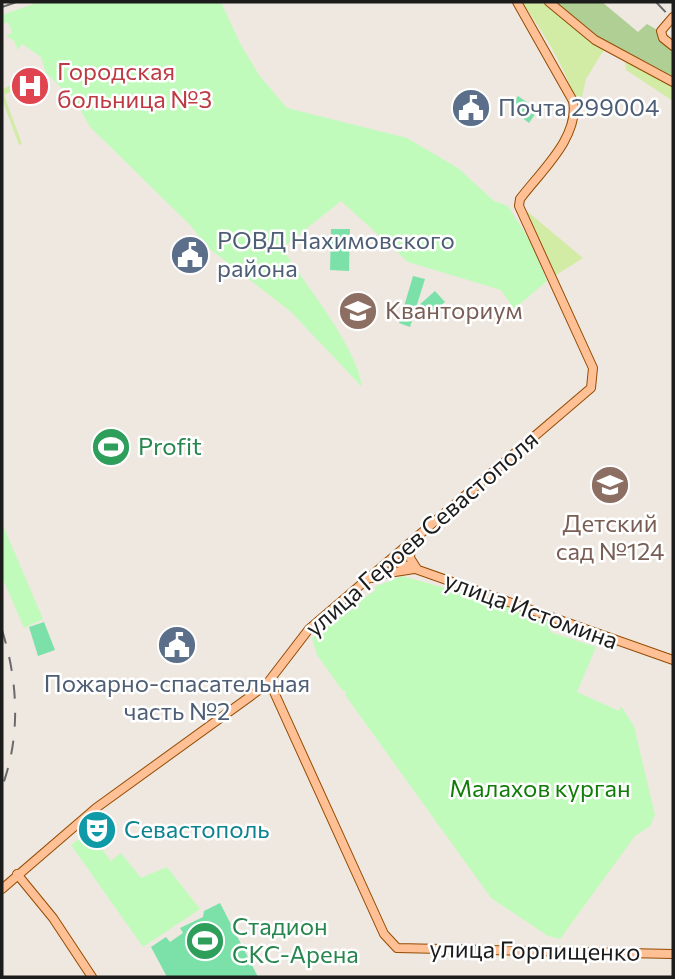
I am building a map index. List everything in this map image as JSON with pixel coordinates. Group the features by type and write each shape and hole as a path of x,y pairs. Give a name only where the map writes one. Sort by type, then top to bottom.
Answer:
{"main road":[{"name":"улица Героев Севастополя","path":"2,889 96,808 269,681 299,639 357,586 591,388 594,380 593,368 546,269 519,201 571,130 573,102 537,32 517,2"},
{"path":"549,2 595,40 673,82"},
{"path":"673,16 661,32 673,46"},
{"path":"357,586 382,573 417,569 410,558 412,541"},
{"name":"улица Истомина","path":"390,560 673,661"},
{"name":"улица Горпищенко","path":"269,681 384,934 397,948 673,954"},
{"path":"17,874 53,918 92,977"}],"green space":[{"path":"39,2 221,2 259,75 287,108 407,138 458,168 494,201 508,206 531,243 547,281 514,309 501,290 408,262 341,201 282,248 341,335 351,353 362,387 291,312 206,246 191,226 90,127 76,102 46,73 41,57 22,44 18,50 14,41 6,35 12,33 8,22 2,24 2,15"},
{"path":"522,2 546,2 605,48 586,79 576,123 576,109 567,77"},
{"path":"550,2 602,2 638,32 647,24 661,32 673,46 673,80 595,40"},
{"path":"625,61 673,87 673,101 626,70"},
{"path":"23,78 23,85 4,95 22,144 19,145 2,99 2,90"},
{"path":"518,96 538,110 529,123 509,108"},
{"path":"525,212 528,212 583,258 553,277"},
{"path":"331,229 350,229 349,271 330,270"},
{"path":"413,276 425,279 410,327 399,323"},
{"path":"435,291 445,302 428,317 418,306"},
{"path":"2,523 43,619 24,628 2,577"},
{"name":"Малахов курган","path":"402,576 495,602 553,623 550,632 596,647 577,692 619,711 621,706 634,726 655,815 650,826 635,836 560,939 548,936 491,898 345,695 346,691 342,690 317,655 312,638 354,598 367,596 376,590 374,587"},
{"path":"44,622 55,650 38,656 29,627"},
{"path":"89,832 111,861 121,853 141,878 167,867 200,909 143,947 71,845"},
{"name":"Стадион СКС-Арена","path":"220,903 258,977 167,977 151,947 166,937 170,942 183,933 180,928 203,917 204,911"}],"railway":[{"path":"2,7 17,2"},
{"path":"656,2 673,20"},
{"path":"2,630 11,669 15,708 12,748 2,787"}],"place":[{"name":"Городская больница №3","path":"30,86"},
{"name":"Почта 299004","path":"471,108"},
{"name":"РОВД Нахимовского района","path":"190,255"},
{"name":"Кванториум","path":"358,311"},
{"name":"Profit","path":"111,447"},
{"name":"Детский сад №124","path":"610,485"},
{"name":"Пожарно-спасательная часть №2","path":"177,645"},
{"name":"Севастополь","path":"97,830"},
{"name":"Стадион СКС-Арена","path":"205,941"}]}
